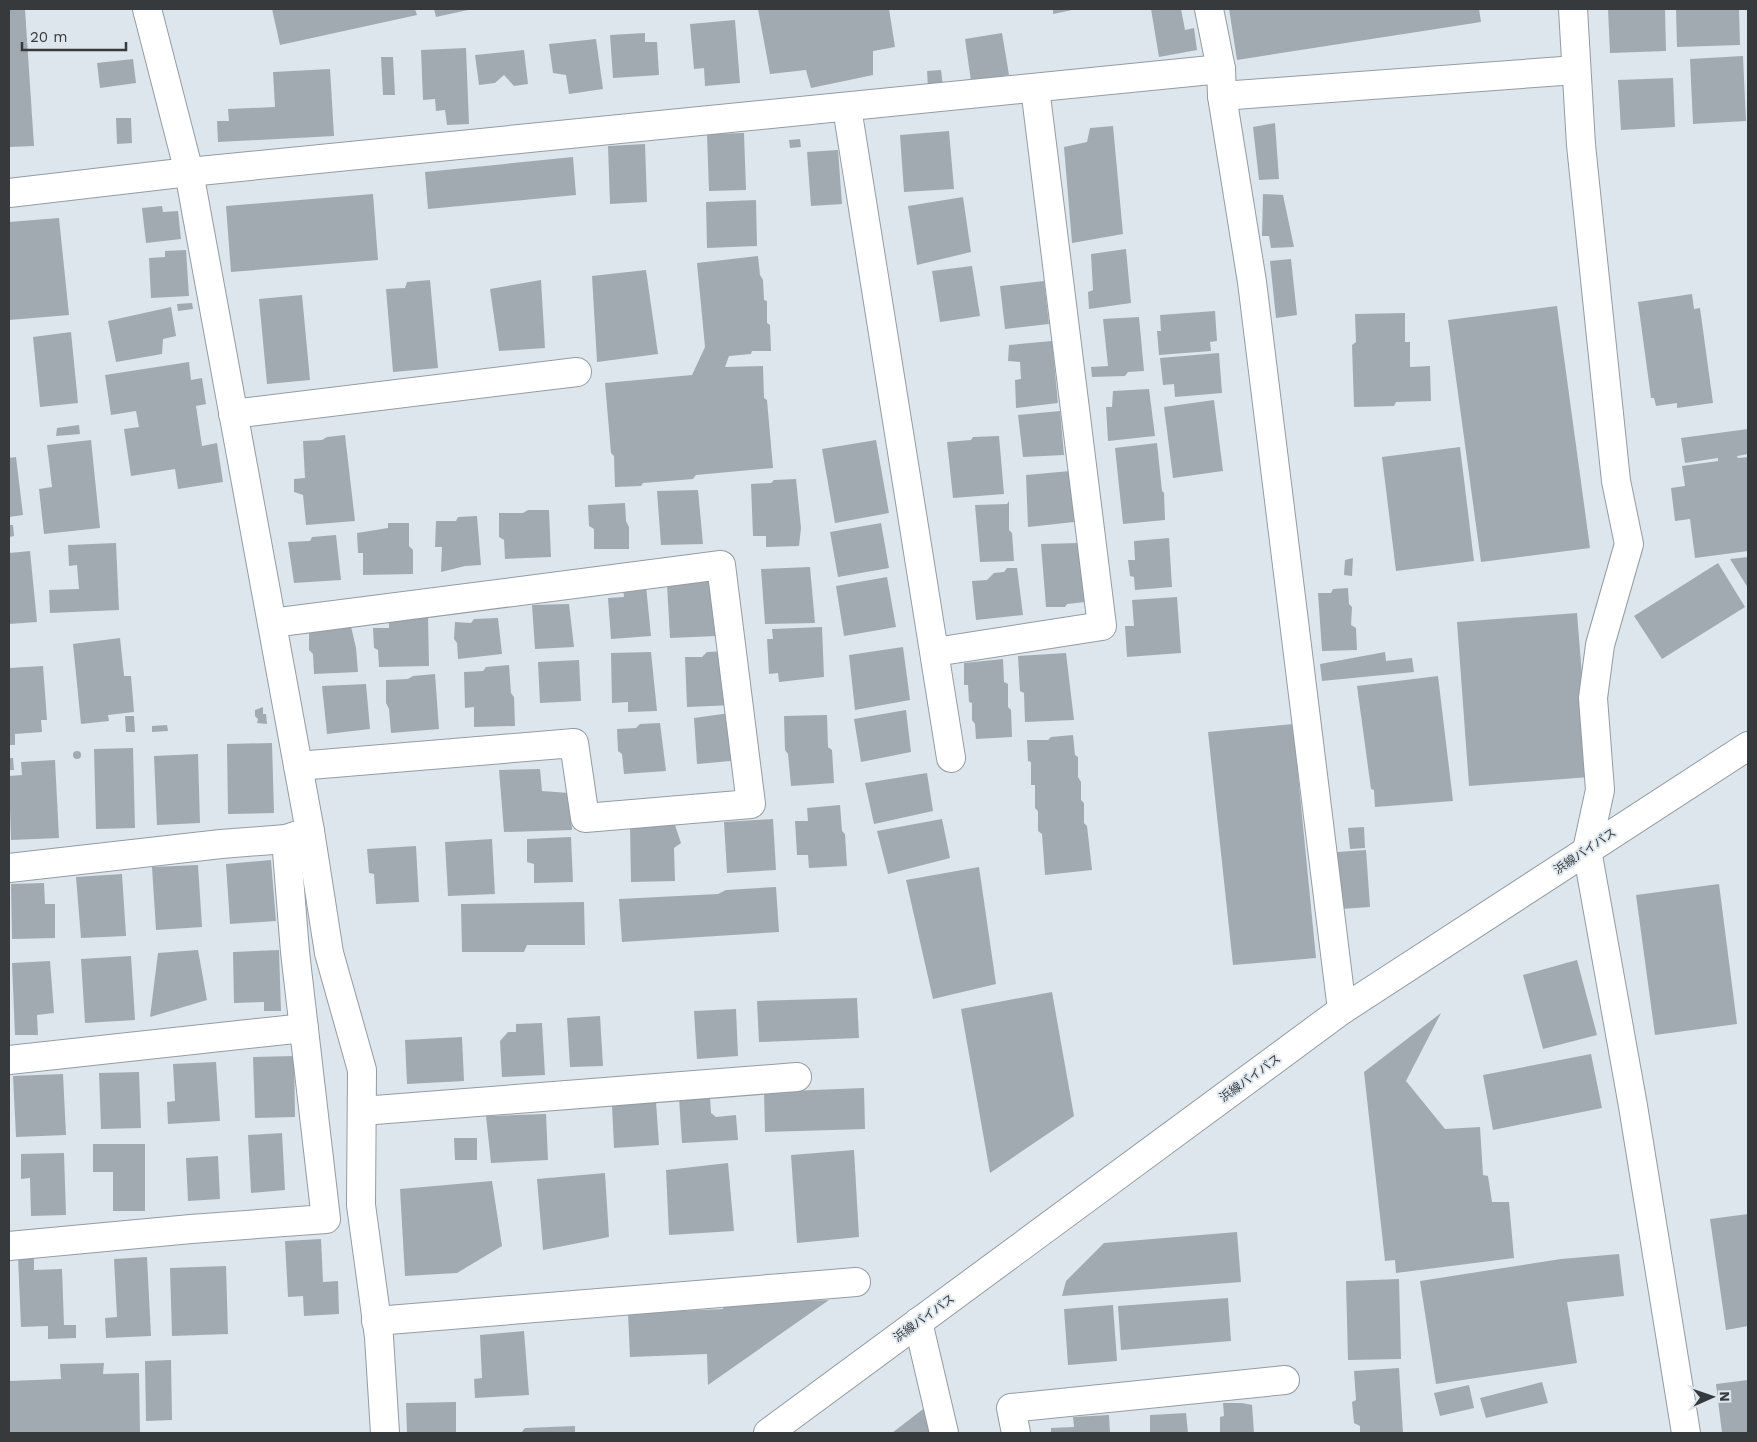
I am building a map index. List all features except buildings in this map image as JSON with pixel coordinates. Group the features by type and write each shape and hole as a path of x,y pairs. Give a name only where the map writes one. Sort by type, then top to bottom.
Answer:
{"main road":[{"path":"9,1246 191,1228 326,1219 304,1028 298,835 298,766 189,172 147,9"},
{"path":"1209,9 1252,282 1342,1010"},
{"path":"1573,9 1580,145 1616,481 1630,544 1600,645 1593,698 1600,790 1587,850 1633,1106 1686,1433"},
{"path":"9,193 189,172 1035,88 1576,70"},
{"path":"935,652 1102,626 1035,88"},
{"path":"847,108 951,758"},
{"path":"233,414 577,372"},
{"path":"272,623 721,565 751,804 586,818 574,744 298,766"},
{"name":"浜線バイパス","path":"768,1433 1342,1010 1748,746"},
{"path":"9,868 298,835"},
{"path":"298,835 328,953 362,1070 361,1205 376,1321 385,1433"},
{"path":"9,1060 304,1028"},
{"path":"362,1111 796,1078"},
{"path":"376,1321 856,1282"},
{"path":"918,1322 944,1433"},
{"path":"1016,1433 1011,1408 1285,1380"}]}
